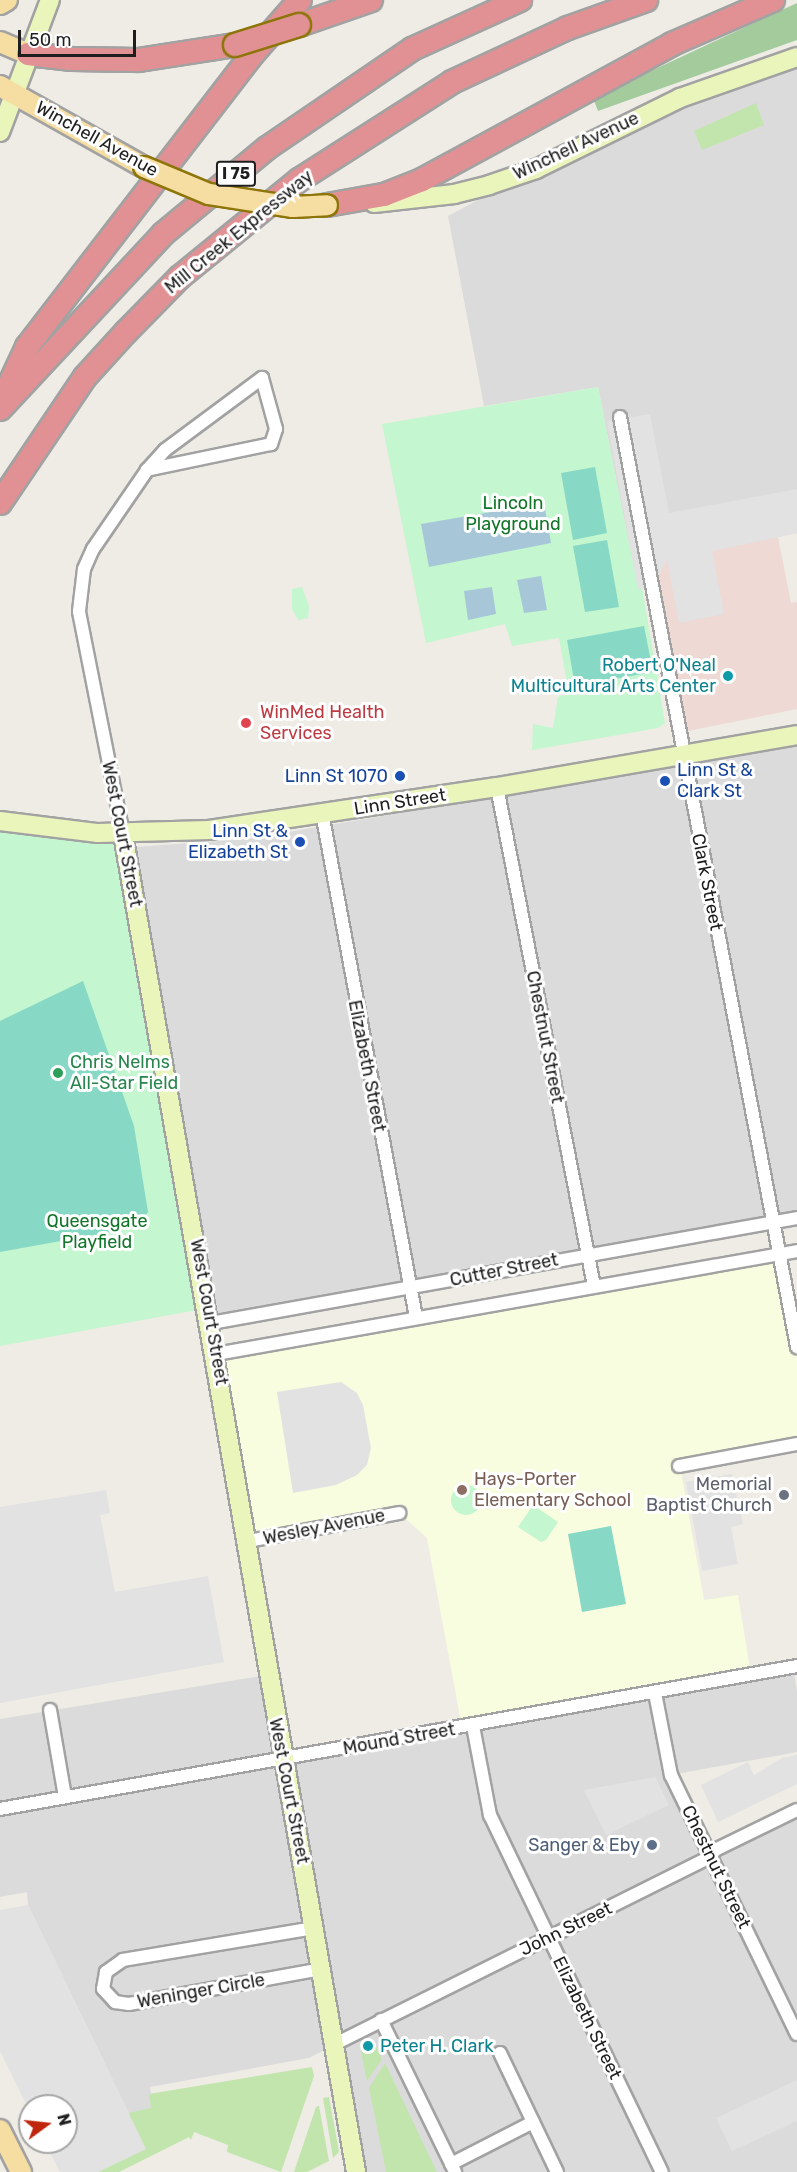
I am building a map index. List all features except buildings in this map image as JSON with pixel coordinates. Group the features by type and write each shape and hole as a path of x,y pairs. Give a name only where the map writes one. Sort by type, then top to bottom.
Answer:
{"highway":[{"path":"0,404 27,347 251,56 300,0"},
{"path":"28,54 72,59 139,60 235,45 371,0"},
{"name":"I 75","path":"0,409 163,234 267,148 412,49 520,0"},
{"name":"Mill Creek Expressway","path":"0,502 85,377 126,332 180,277 299,180 452,82 568,28 646,0"},
{"path":"327,205 384,195 422,180 672,44 773,0"}],"main road":[{"path":"0,4 7,0"},
{"path":"0,42 28,54"},
{"name":"Winchell Avenue","path":"8,90 80,134 144,167 209,194 293,207 327,205"},
{"path":"0,2130 21,2172"}],"street":[{"path":"0,132 8,90 28,54 50,0"},
{"name":"Winchell Avenue","path":"327,205 411,201 489,185 536,169 680,98 797,57"},
{"name":"West Court Street","path":"147,470 271,444 276,429 262,378 178,438 147,470 93,549 80,590 79,611 123,834 211,1323 283,1760 356,2172"},
{"name":"Clark Street","path":"620,417 797,1347"},
{"name":"Linn Street","path":"0,821 123,834 209,830 497,787 797,735"},
{"name":"Chestnut Street","path":"497,787 594,1286"},
{"name":"Elizabeth Street","path":"322,813 416,1317"},
{"name":"Cutter Street","path":"211,1323 797,1218"},
{"name":"Cutter Street","path":"216,1354 797,1251"},
{"path":"680,1466 797,1444"},
{"name":"Wesley Avenue","path":"248,1541 399,1513"},
{"name":"Mound Street","path":"0,1809 473,1726 797,1666"},
{"name":"Chestnut Street","path":"655,1693 671,1775 797,2034"},
{"path":"50,1710 65,1797"},
{"name":"Elizabeth Street","path":"473,1726 490,1815 662,2172"},
{"name":"John Street","path":"333,2045 710,1857 715,1850 797,1810"},
{"name":"Weninger Circle","path":"314,1928 123,1960 106,1972 103,1989 115,2002 129,2004 321,1969"},
{"path":"381,2020 453,2168 533,2122"},
{"path":"500,2053 557,2172"}],"shaded area":[{"path":"797,57 797,533 664,561 653,586 638,589 598,387 484,406 448,216 536,169"},
{"path":"650,414 669,513 797,489 797,533 712,551 724,614 679,623 667,560 653,586 638,589 607,421"},
{"path":"544,503 551,543 429,567 421,524"},
{"path":"778,537 791,603 797,602 797,709 688,731 658,574 664,561"},
{"path":"541,576 547,610 524,613 517,580"},
{"path":"492,587 496,614 468,620 464,591"},
{"path":"797,746 797,1214 219,1320 135,847 246,839"},
{"name":"Hays-Porter Elementary School","path":"779,1254 797,1347 797,1444 680,1466 704,1600 738,1595 751,1675 462,1728 427,1538 399,1513 248,1541 216,1354"},
{"path":"341,1382 357,1393 363,1405 371,1448 367,1465 357,1475 336,1485 293,1493 277,1392"},
{"path":"732,1474 743,1524 731,1527 738,1564 702,1571 686,1482"},
{"path":"106,1490 110,1513 100,1515 115,1592 208,1576 224,1662 0,1703 0,1507"},
{"path":"793,1667 797,1691 797,1752 671,1775 710,1857 797,1810 797,2172 356,2172 333,2046 309,2058 150,2087 155,2113 135,2126 28,1905 27,1892 0,1897 0,1719 267,1675 283,1760"},
{"path":"797,1755 797,1784 718,1822 701,1785 748,1762 754,1775 782,1758"},
{"path":"655,1777 669,1805 606,1835 584,1790"},
{"path":"28,1905 146,2149 98,2172 60,2172 51,2154 78,2154 78,2094 21,2094 0,2051 0,1910"},
{"path":"797,2080 797,2121 732,2151 716,2118"}],"green space":[{"path":"797,3 797,40 598,111 593,98"},
{"path":"756,103 764,125 702,150 694,131"},
{"name":"Lincoln Playground","path":"598,387 638,588 642,588 665,723 658,728 532,750 533,724 553,728 558,697 569,694 559,638 512,646 505,624 426,643 382,424"},
{"path":"595,467 607,533 573,540 561,473"},
{"path":"607,540 619,607 585,612 573,546"},
{"path":"302,587 309,606 308,618 298,620 292,609 292,589"},
{"path":"644,626 653,672 575,686 567,640"},
{"name":"Queensgate Playfield","path":"0,821 123,834 208,1308 0,1346"},
{"name":"Chris Nelms All-Star Field","path":"83,981 134,1126 148,1212 138,1227 0,1252 0,1021"},
{"path":"466,1485 477,1489 481,1500 477,1511 466,1515 455,1511 451,1500 455,1489"},
{"path":"533,1505 558,1522 546,1540 541,1542 518,1527"},
{"path":"611,1526 626,1604 582,1612 568,1534"},
{"path":"373,2040 382,2059 367,2081 360,2047"},
{"path":"385,2063 437,2172 386,2172 369,2088"},
{"path":"312,2067 314,2076 281,2172 227,2152 228,2145 194,2132 191,2140 189,2137 119,2172 98,2172 145,2149 128,2113 151,2108 149,2094"},
{"path":"329,2097 339,2152 333,2158 323,2098"},
{"path":"319,2106 329,2161 307,2172 294,2172 316,2107"}],"place":[{"name":"Robert O'Neal Multicultural Arts Center","path":"728,676"},
{"name":"WinMed Health Services","path":"246,723"},
{"name":"Linn St 1070","path":"400,776"},
{"name":"Linn St & Clark St","path":"665,781"},
{"name":"Linn St & Elizabeth St","path":"300,842"},
{"name":"Chris Nelms All-Star Field","path":"58,1073"},
{"name":"Hays-Porter Elementary School","path":"462,1490"},
{"name":"Memorial Baptist Church","path":"784,1495"},
{"name":"Sanger & Eby","path":"652,1845"},
{"name":"Peter H. Clark","path":"368,2046"}]}
